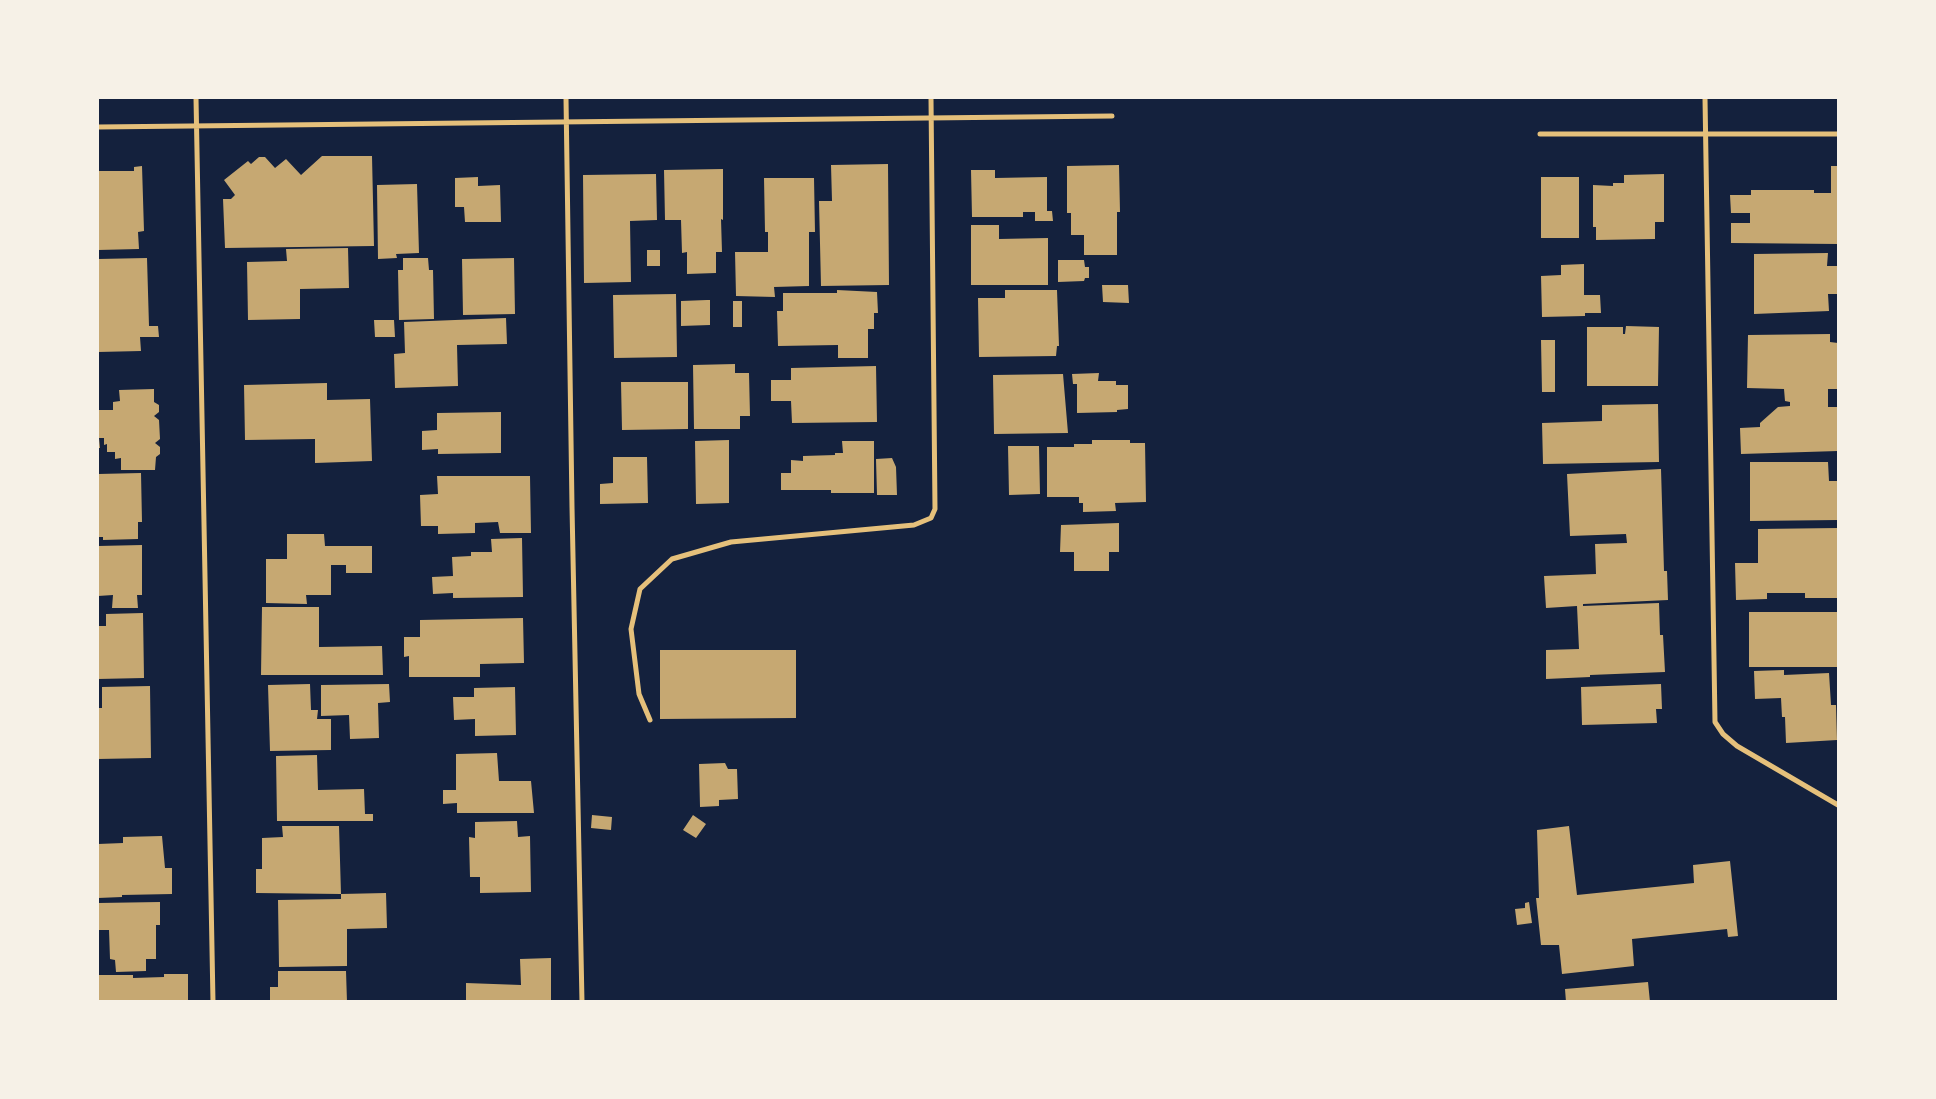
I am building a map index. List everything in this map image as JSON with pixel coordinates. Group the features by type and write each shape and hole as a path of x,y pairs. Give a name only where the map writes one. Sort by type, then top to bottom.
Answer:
{"street":[{"path":"196,98 213,1002"},
{"path":"566,98 582,1002"},
{"path":"650,720 639,694 632,629 640,589 672,559 731,542 914,525 931,518 934,510 930,98"},
{"path":"1704,98 1715,722 1723,734 1737,746 1838,805"},
{"path":"98,127 1112,116"},
{"path":"1540,134 1838,134"}],"building":[{"path":"322,156 372,156 374,246 225,248 223,199 231,199 235,195 224,180 248,161 251,164 259,157 265,157 275,168 286,159 301,175"},
{"path":"888,164 889,285 821,286 819,201 832,201 831,165"},
{"path":"1119,165 1120,212 1117,212 1117,255 1084,255 1084,235 1071,235 1071,213 1067,213 1067,166"},
{"path":"142,166 144,231 138,232 139,249 98,250 98,171 134,171 134,167"},
{"path":"1831,166 1838,166 1838,244 1731,243 1731,223 1750,223 1750,213 1731,213 1730,195 1751,195 1751,190 1814,190 1814,193 1831,193"},
{"path":"723,169 722,252 716,252 716,273 687,274 687,252 682,253 681,220 665,220 664,170"},
{"path":"971,170 995,170 995,178 1047,177 1047,211 1052,211 1053,221 1035,221 1035,212 1023,212 1023,217 972,217"},
{"path":"656,174 657,220 630,221 631,282 584,283 583,175"},
{"path":"1664,174 1664,222 1655,222 1655,239 1596,240 1596,227 1593,227 1593,185 1613,186 1613,183 1624,183 1624,175"},
{"path":"478,177 478,186 500,185 501,222 465,222 464,207 455,207 455,178"},
{"path":"1541,177 1579,177 1579,238 1541,238"},
{"path":"764,178 814,178 815,232 809,232 809,286 774,287 775,297 736,296 735,252 768,252 768,232 765,232"},
{"path":"417,184 419,253 396,254 397,258 378,259 377,185"},
{"path":"971,225 999,225 999,239 1048,238 1048,285 971,285"},
{"path":"348,248 349,288 300,289 300,319 248,320 247,262 287,261 286,249"},
{"path":"647,250 660,250 660,266 647,266"},
{"path":"1828,253 1827,266 1838,266 1838,294 1828,294 1829,311 1754,314 1754,254"},
{"path":"147,258 149,326 158,326 159,337 140,337 141,351 98,352 98,259"},
{"path":"403,258 428,258 429,270 433,270 434,319 399,320 398,270 403,270"},
{"path":"514,258 515,314 463,315 462,259"},
{"path":"1058,260 1084,260 1085,267 1089,267 1089,278 1085,278 1084,281 1058,282"},
{"path":"1584,264 1584,295 1600,295 1601,313 1585,313 1585,316 1542,317 1541,276 1561,275 1561,265"},
{"path":"1102,285 1128,285 1129,303 1103,302"},
{"path":"837,290 877,292 878,313 874,313 874,329 868,329 868,358 838,358 838,345 778,346 777,311 783,311 783,293 837,293"},
{"path":"1005,290 1057,290 1059,346 1057,346 1056,356 979,357 978,298 1005,298"},
{"path":"676,294 677,357 614,358 613,295"},
{"path":"710,300 710,325 681,326 681,301"},
{"path":"733,301 742,301 742,327 733,327"},
{"path":"506,318 507,344 457,345 458,386 395,388 394,354 405,353 404,322"},
{"path":"374,320 394,320 395,337 375,337"},
{"path":"1626,326 1659,327 1658,386 1587,386 1587,327 1623,327 1623,334 1625,334"},
{"path":"1830,334 1830,342 1838,343 1838,389 1828,389 1828,407 1838,407 1838,451 1741,454 1740,428 1760,427 1760,423 1778,407 1790,406 1790,402 1785,401 1784,389 1747,388 1748,335"},
{"path":"1541,340 1555,340 1555,392 1542,392"},
{"path":"735,364 735,373 749,373 750,416 740,416 740,429 694,429 693,365"},
{"path":"876,366 877,422 792,423 791,401 771,401 771,380 791,380 791,368"},
{"path":"1099,373 1098,381 1116,381 1116,385 1128,385 1128,409 1117,410 1117,412 1077,413 1077,384 1073,384 1072,374"},
{"path":"1063,374 1068,433 994,434 993,375"},
{"path":"621,382 688,382 688,429 622,430"},
{"path":"327,383 327,400 370,399 372,461 315,463 315,439 245,440 244,385"},
{"path":"154,389 154,402 159,405 159,412 154,416 159,420 160,439 155,443 160,447 160,454 156,457 155,470 121,470 121,458 115,459 115,452 107,452 107,444 104,445 104,438 99,438 100,448 98,448 98,410 113,410 113,402 120,401 119,390"},
{"path":"1658,404 1659,462 1543,464 1542,423 1602,421 1602,405"},
{"path":"501,412 501,453 438,454 438,449 422,450 422,431 437,430 437,413"},
{"path":"729,440 729,503 696,504 695,441"},
{"path":"1092,440 1130,440 1130,443 1145,443 1146,502 1115,503 1116,511 1083,512 1083,503 1079,503 1079,497 1047,497 1047,447 1074,447 1074,444 1092,444"},
{"path":"842,441 874,441 874,493 831,493 831,490 781,490 781,473 791,473 791,460 803,461 803,456 843,453"},
{"path":"1008,446 1039,446 1040,494 1009,495"},
{"path":"613,457 647,457 648,503 600,504 600,484 613,483"},
{"path":"892,458 896,467 897,495 877,495 876,459"},
{"path":"1750,462 1828,462 1829,481 1838,481 1838,520 1750,521"},
{"path":"1661,469 1664,571 1667,571 1668,600 1583,604 1583,606 1659,603 1660,635 1663,635 1665,672 1546,679 1546,650 1579,649 1577,606 1546,608 1544,576 1596,574 1595,544 1627,543 1626,534 1570,536 1567,474"},
{"path":"141,473 142,522 138,522 138,539 103,540 103,537 98,537 98,474"},
{"path":"437,476 530,476 531,533 500,533 498,522 475,523 475,533 438,534 438,526 421,526 420,495 438,494"},
{"path":"1119,523 1119,552 1109,552 1109,571 1074,571 1074,552 1060,552 1061,525"},
{"path":"1838,528 1838,598 1805,598 1805,593 1767,593 1767,599 1736,600 1735,563 1758,563 1758,529"},
{"path":"287,534 324,534 325,546 372,546 372,573 346,573 346,565 331,565 331,595 306,595 307,604 266,603 266,559 287,559"},
{"path":"522,538 523,597 453,598 453,593 433,594 432,577 453,576 452,557 471,556 471,552 492,552 491,539"},
{"path":"142,545 142,595 137,595 138,608 112,608 113,595 98,596 98,546"},
{"path":"262,607 319,607 319,647 382,646 383,675 261,675"},
{"path":"1749,612 1838,612 1838,667 1749,667"},
{"path":"143,613 144,678 98,679 98,626 106,626 106,614"},
{"path":"523,618 524,663 480,664 480,677 409,677 409,656 404,657 404,637 420,637 420,620"},
{"path":"660,650 796,650 796,718 660,719"},
{"path":"1784,670 1784,675 1829,673 1831,705 1836,705 1837,740 1786,743 1785,717 1782,717 1781,698 1755,699 1754,671"},
{"path":"310,684 311,710 318,710 317,719 331,719 331,750 270,751 268,685"},
{"path":"389,684 390,702 378,703 379,738 350,739 349,715 321,716 321,685"},
{"path":"1661,684 1662,709 1656,709 1657,723 1582,725 1581,687"},
{"path":"150,686 151,758 98,759 98,708 102,708 102,687"},
{"path":"515,687 516,735 475,736 475,719 454,720 453,697 474,697 474,688"},
{"path":"497,753 499,781 531,781 534,813 457,813 457,803 443,804 443,790 456,790 456,754"},
{"path":"317,755 318,790 364,789 365,814 373,814 373,821 277,821 276,756"},
{"path":"725,763 728,769 737,769 738,799 719,800 719,806 700,807 699,764"},
{"path":"592,815 612,817 611,830 591,828"},
{"path":"693,815 706,824 696,838 683,830"},
{"path":"517,821 518,837 530,836 531,892 480,893 480,877 470,877 469,837 475,838 475,822"},
{"path":"282,826 339,826 341,894 256,893 256,869 262,869 262,838 283,837"},
{"path":"1569,826 1577,895 1694,883 1693,865 1730,861 1738,936 1728,937 1727,929 1632,939 1634,966 1562,974 1559,945 1541,945 1536,898 1539,898 1537,830"},
{"path":"162,836 165,868 172,868 172,894 122,895 122,897 98,898 98,844 123,843 123,837"},
{"path":"386,893 387,928 347,929 347,966 279,967 278,900 341,899 341,894"},
{"path":"160,902 160,925 156,925 156,959 146,959 146,971 116,972 115,960 110,959 109,930 98,930 98,903"},
{"path":"1529,902 1532,923 1517,925 1515,909 1525,908 1525,903"},
{"path":"551,958 551,1002 466,1002 466,983 521,985 520,959"},
{"path":"278,971 346,971 347,1002 270,1002 270,987 278,987"},
{"path":"164,974 188,974 188,1002 98,1002 98,975 133,975 133,978 164,977"},
{"path":"1648,982 1650,1002 1566,1002 1565,989"}]}
